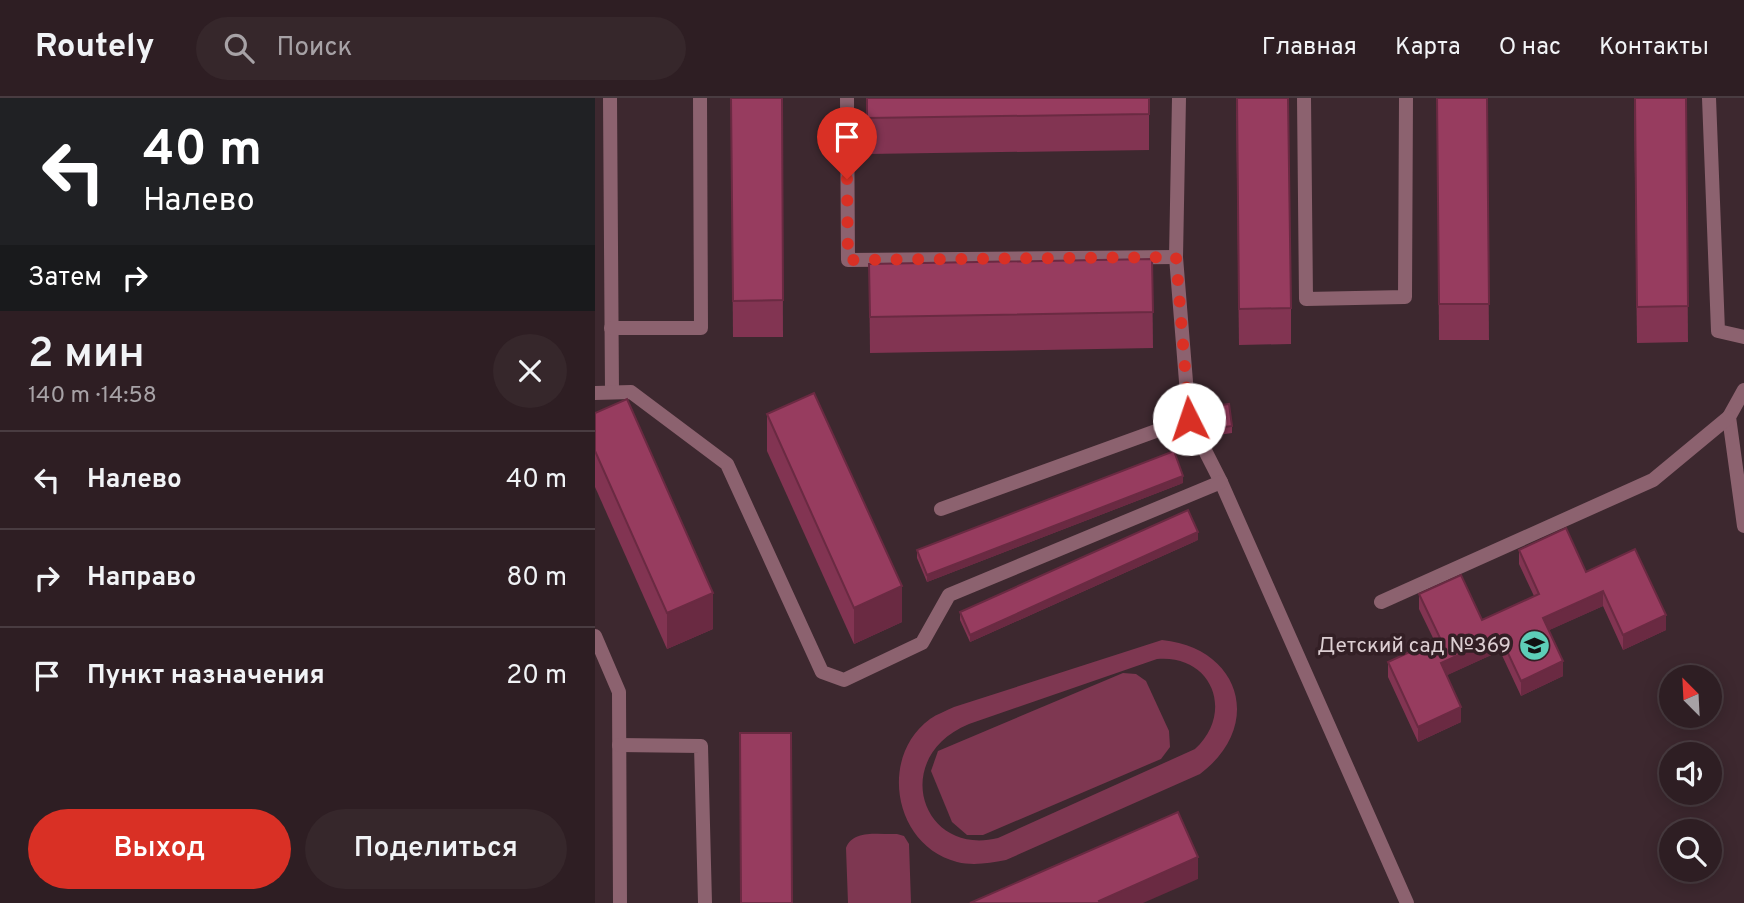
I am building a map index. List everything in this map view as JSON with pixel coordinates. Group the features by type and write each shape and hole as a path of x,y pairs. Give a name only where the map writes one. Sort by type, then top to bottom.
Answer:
{"lane":[{"path":"610,98 612,392"},
{"path":"611,328 701,328 700,98"},
{"path":"847,98 848,260 1176,257"},
{"path":"1179,98 1176,257 1189,419 1221,482 1407,903"},
{"path":"1304,98 1306,299 1405,297 1406,98"},
{"path":"1709,98 1718,331 1744,337"},
{"path":"1381,602 1653,481 1728,416 1744,390"},
{"path":"595,393 631,392 727,464 822,672 845,680 922,643 949,594 1221,482"},
{"path":"1728,416 1744,526"},
{"path":"941,509 1189,419"},
{"path":"595,636 619,692 620,903"},
{"path":"619,745 701,746 705,903"}],"shaded area":[{"path":"1162,640 1189,646 1210,658 1226,673 1235,692 1237,713 1232,734 1220,755 1200,774 1006,860 969,864 936,853 919,838 907,820 900,799 899,777 903,755 914,735 930,719 954,707","holes":["1157,659 1176,660 1192,666 1204,676 1212,688 1214,719 1207,734 1195,749 998,838 971,840 950,833 934,819 925,800 923,780 929,758 944,739 969,724"]},
{"path":"1123,673 1136,674 1146,681 1169,731 1170,747 1161,759 983,835 967,835 952,822 931,771 938,751"},
{"path":"861,835 904,836 909,844 911,903 848,903 846,848 850,842"}],"building":[{"path":"731,98 782,98 783,300 733,301"},
{"path":"867,98 1149,98 1149,114 867,118"},
{"path":"1237,98 1288,98 1291,308 1239,309"},
{"path":"1437,98 1487,98 1489,304 1439,304"},
{"path":"1635,98 1686,98 1688,306 1637,307"},
{"path":"1152,259 1153,312 870,317 869,264"},
{"path":"814,393 902,586 854,608 767,414"},
{"path":"627,399 713,593 667,613 595,451 595,413"},
{"path":"1229,404 1232,426 1211,429 1207,407"},
{"path":"1174,451 1183,476 927,575 917,550"},
{"path":"1188,510 1198,532 970,635 960,612"},
{"path":"1566,528 1586,572 1635,549 1666,615 1623,635 1603,591 1543,618 1563,661 1521,681 1500,636 1441,663 1461,707 1418,727 1388,662 1440,638 1419,594 1461,575 1482,620 1539,594 1519,550"},
{"path":"740,733 791,733 792,903 741,903"},
{"path":"1178,812 1198,857 1099,901 1100,903 970,903"}],"place":[{"name":"Детский сад №369","path":"1534,645"}],"route":[{"path":"847,179 848,260 1176,257 1189,419"}]}
